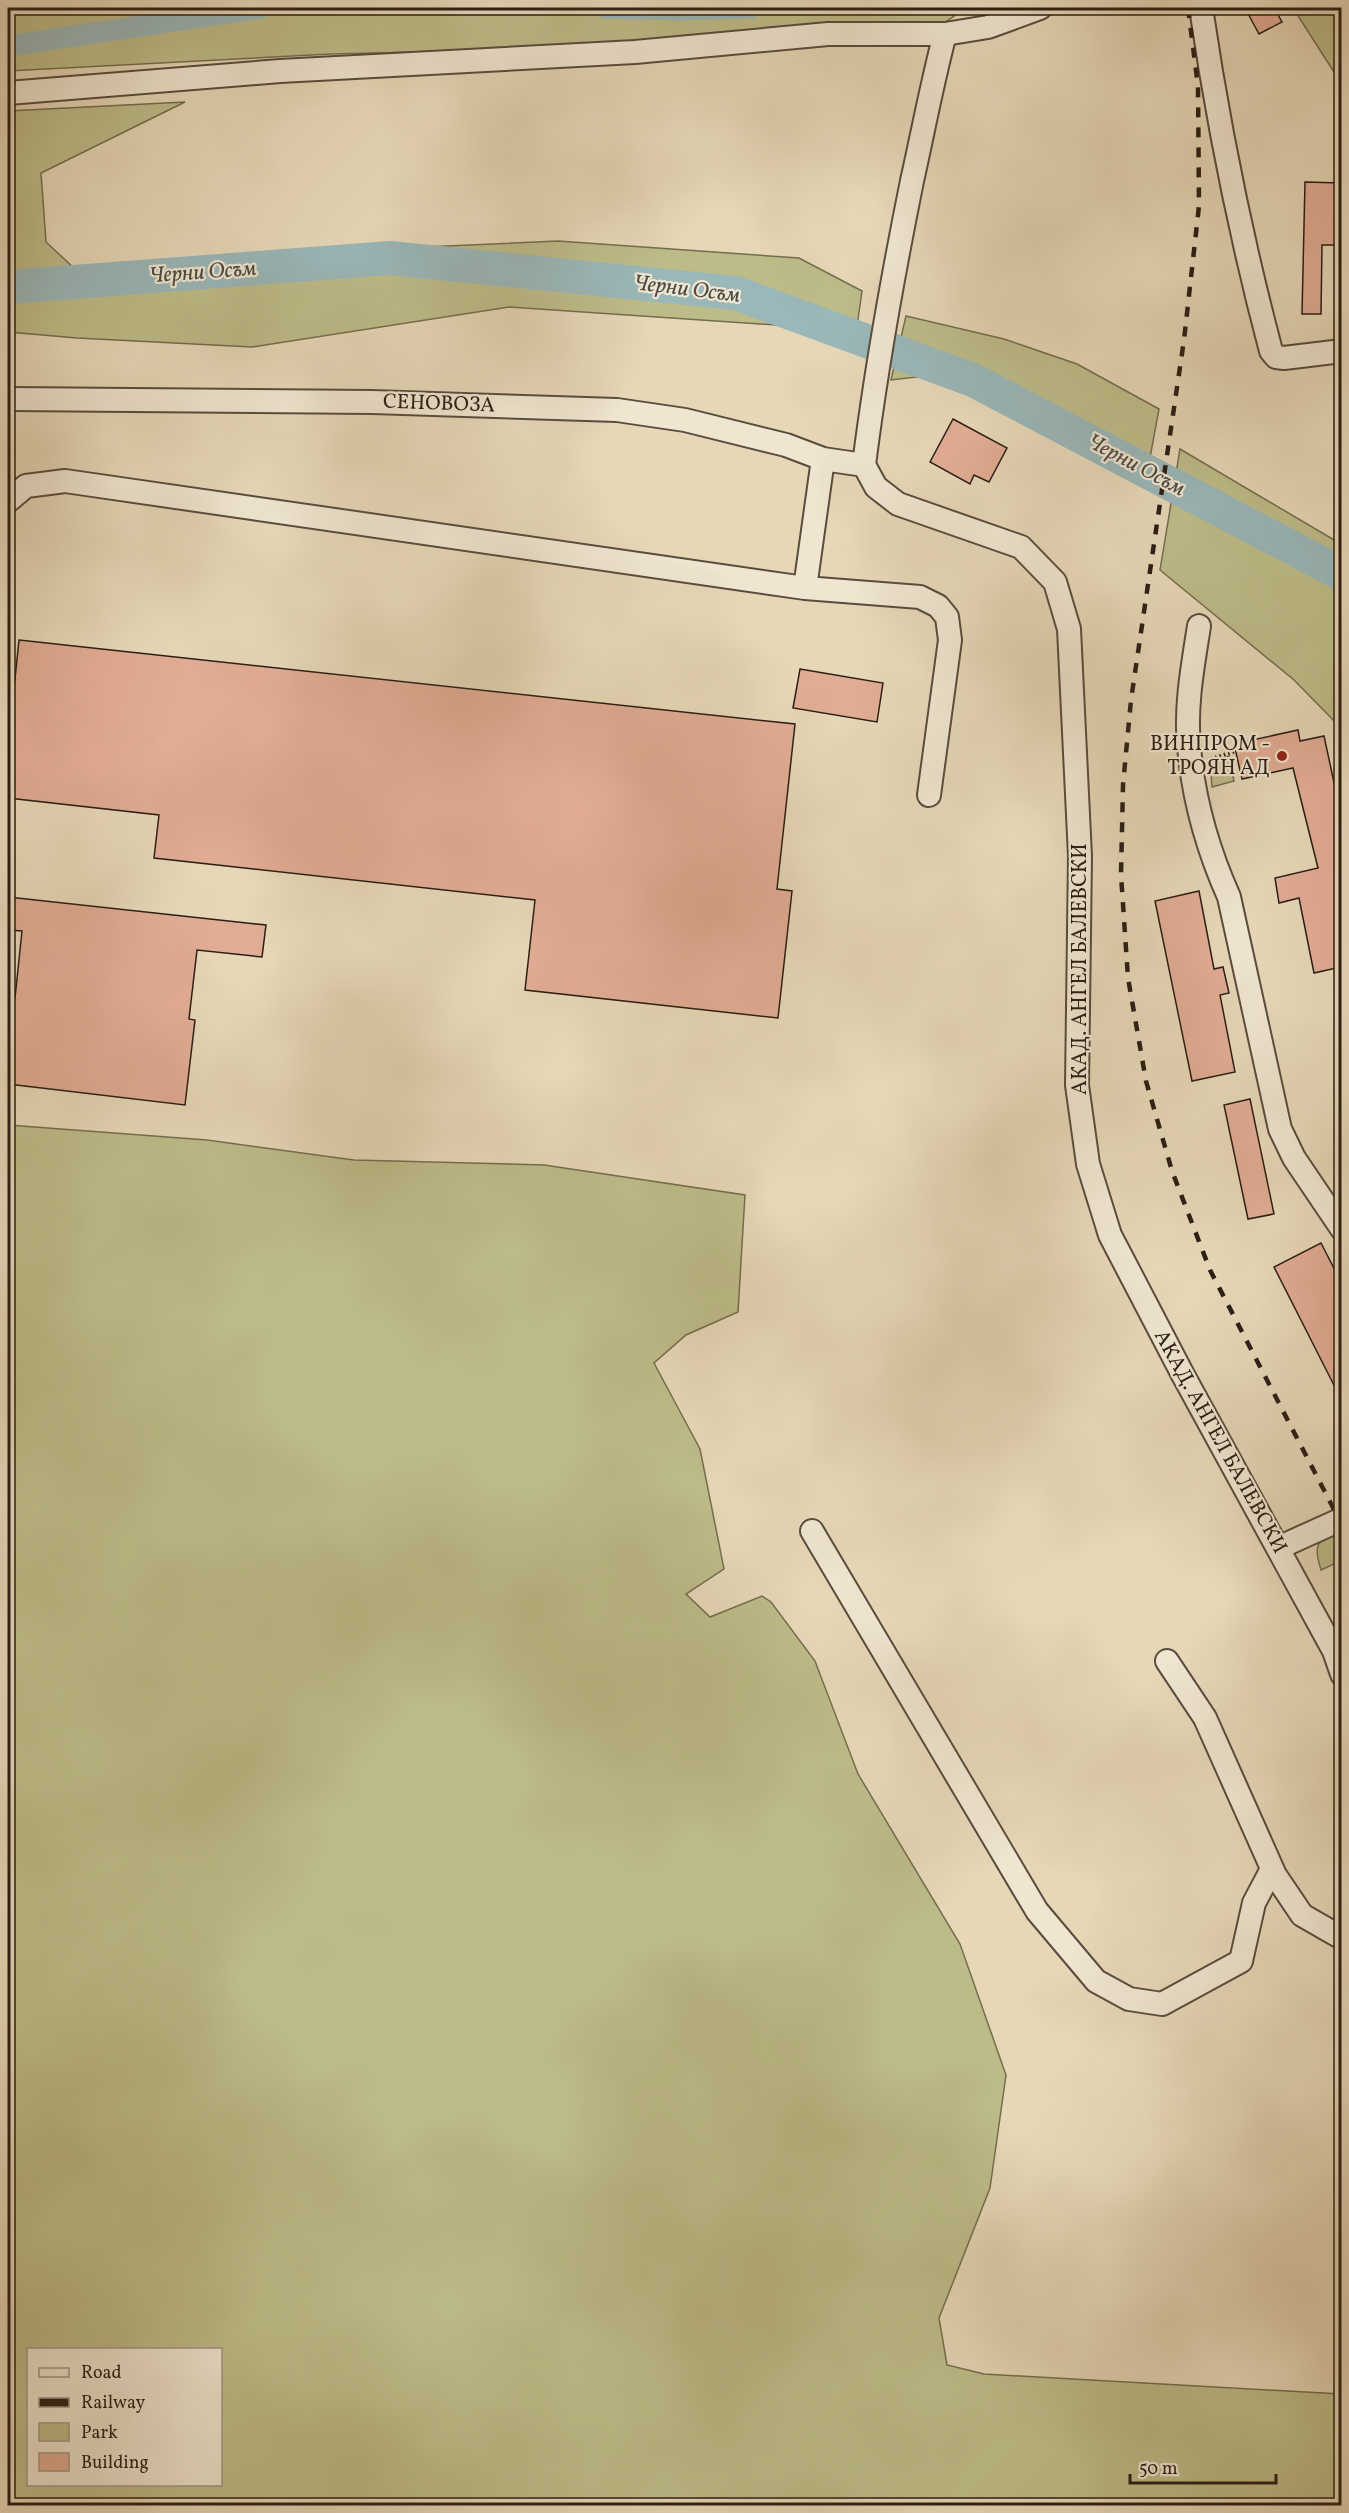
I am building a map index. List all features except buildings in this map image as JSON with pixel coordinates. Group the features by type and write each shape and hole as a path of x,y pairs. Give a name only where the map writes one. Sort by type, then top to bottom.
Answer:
{"street":[{"path":"8,93 280,71 635,52 828,34 945,34 984,17 1040,8"},
{"path":"1202,8 1216,106 1256,293 1271,351 1276,357 1284,358 1341,351"},
{"path":"864,465 893,272 930,90 945,34"},
{"name":"СЕНОВОЗА","path":"8,399 372,402 617,410 685,420 786,445 823,459 864,465"},
{"path":"806,588 823,459"},
{"name":"АКАД. АНГЕЛ БАЛЕВСКИ","path":"864,465 876,487 898,504 1021,547 1055,582 1069,629 1080,856 1077,1085 1088,1164 1110,1235 1183,1375 1334,1650 1341,1674"},
{"path":"8,501 26,486 64,481 806,588 920,597 938,606 947,617 950,640 929,795"},
{"path":"1199,626 1191,677 1189,745 1200,811 1213,863 1229,897 1280,1129 1294,1158 1341,1229"},
{"path":"1278,1548 1341,1519"},
{"path":"812,1531 1037,1911 1096,1982 1129,1999 1162,2004 1241,1961 1254,1903 1272,1869"},
{"path":"1167,1661 1205,1718 1272,1869 1302,1915 1341,1938"}],"path":[{"path":"1192,765 1236,750"}],"green space":[{"path":"8,8 964,9 920,40 331,54 8,71"},
{"path":"1293,8 1341,8 1341,83"},
{"path":"185,102 41,173 46,242 75,269 355,250 558,241 799,258 862,291 854,348 777,325 509,307 252,347 8,332 8,111"},
{"path":"906,316 1004,339 1077,364 1159,409 1149,463 1062,410 935,375 891,380"},
{"path":"1180,449 1341,544 1341,728 1294,680 1160,570"},
{"path":"1229,756 1234,781 1212,787 1210,762"},
{"path":"8,1125 207,1140 354,1160 544,1165 745,1195 738,1312 686,1335 654,1363 700,1449 724,1569 686,1594 710,1617 762,1596 771,1602 815,1661 858,1774 960,1944 1006,2075 990,2188 939,2318 947,2365 984,2374 1341,2394 1341,2505 8,2505"},
{"path":"1338,1536 1341,1542 1341,1574 1336,1563 1321,1570 1317,1551 1320,1542 1324,1539"}],"waterway":[{"path":"8,46 261,8"},
{"path":"606,8 679,10 750,8"},
{"name":"Черни Осъм","path":"8,287 390,258 736,293 973,380 1342,574"}],"railway":[{"path":"1188,8 1198,86 1199,206 1184,340 1131,700 1123,785 1121,875 1128,978 1146,1081 1172,1171 1210,1270 1342,1525"}],"place":[{"name":"ВИНПРОМ - ТРОЯН АД","path":"1282,756"}]}
